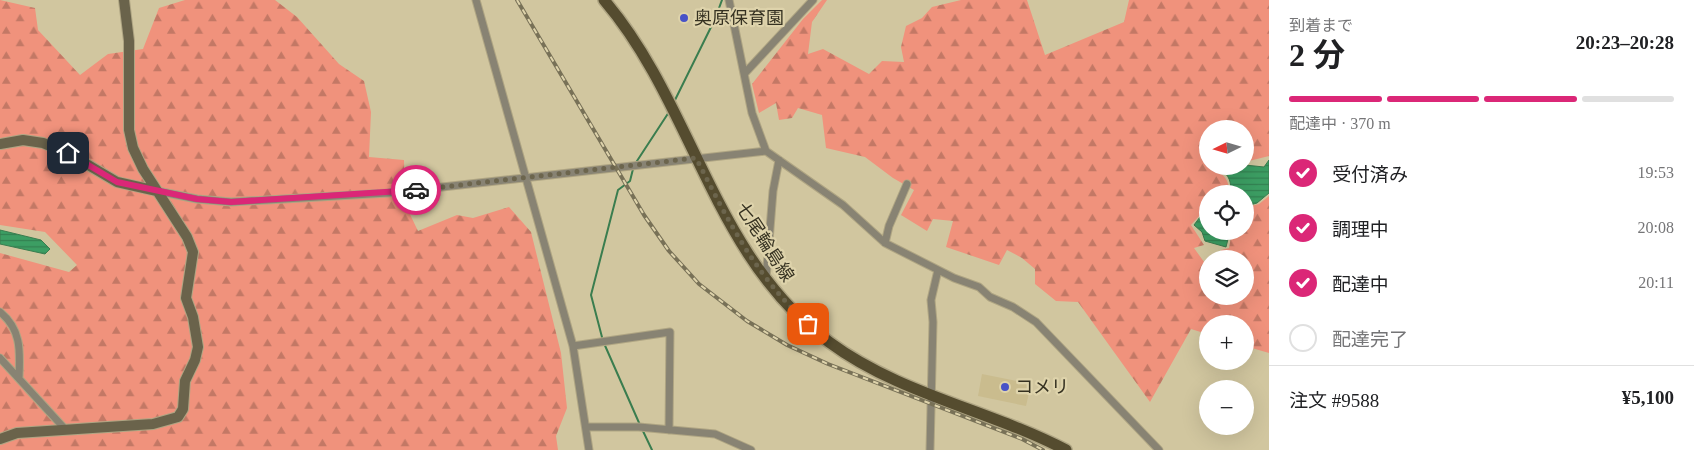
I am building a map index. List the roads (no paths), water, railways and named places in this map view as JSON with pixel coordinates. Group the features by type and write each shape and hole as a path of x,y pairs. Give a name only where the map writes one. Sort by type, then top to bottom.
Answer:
{"main road":[{"name":"七尾輪島線","path":"604,0 640,48 735,233 766,280 790,308 828,342 885,376 1017,426 1066,450"}],"street":[{"path":"0,439 17,433 153,424 178,417 183,410 185,381 195,360 198,347 193,317 186,298 193,252 187,237 157,191 133,148 129,130 129,41 124,0"},
{"path":"476,0 527,178 550,271 573,346 589,450"},
{"path":"729,0 752,114 766,151 843,205 885,243 938,270 979,287 990,297 1013,307 1036,322 1159,450"},
{"path":"745,74 811,1"},
{"path":"0,144 23,140 43,143 68,153 117,182 197,199 231,202 388,193 635,164 766,151"},
{"path":"766,280 773,191 779,160"},
{"path":"885,243 907,184"},
{"path":"930,450 933,322 931,300 938,270"},
{"path":"0,312 14,326 18,336 20,354 19,378"},
{"path":"573,346 670,332 669,430"},
{"path":"0,358 65,429"},
{"path":"586,427 642,427 715,434 751,450"}],"waterway":[{"path":"674,102 715,19 722,0"},
{"path":"635,164 669,112"},
{"path":"633,169 630,181 618,190 591,295 603,341 640,425"},
{"path":"642,429 652,450"}],"railway":[{"path":"517,0 644,215 669,251 699,284 747,321 787,345 828,364 1022,439 1043,450"}],"place":[{"name":"奥原保育園","path":"684,18"},
{"name":"コメリ","path":"1005,387"}]}
